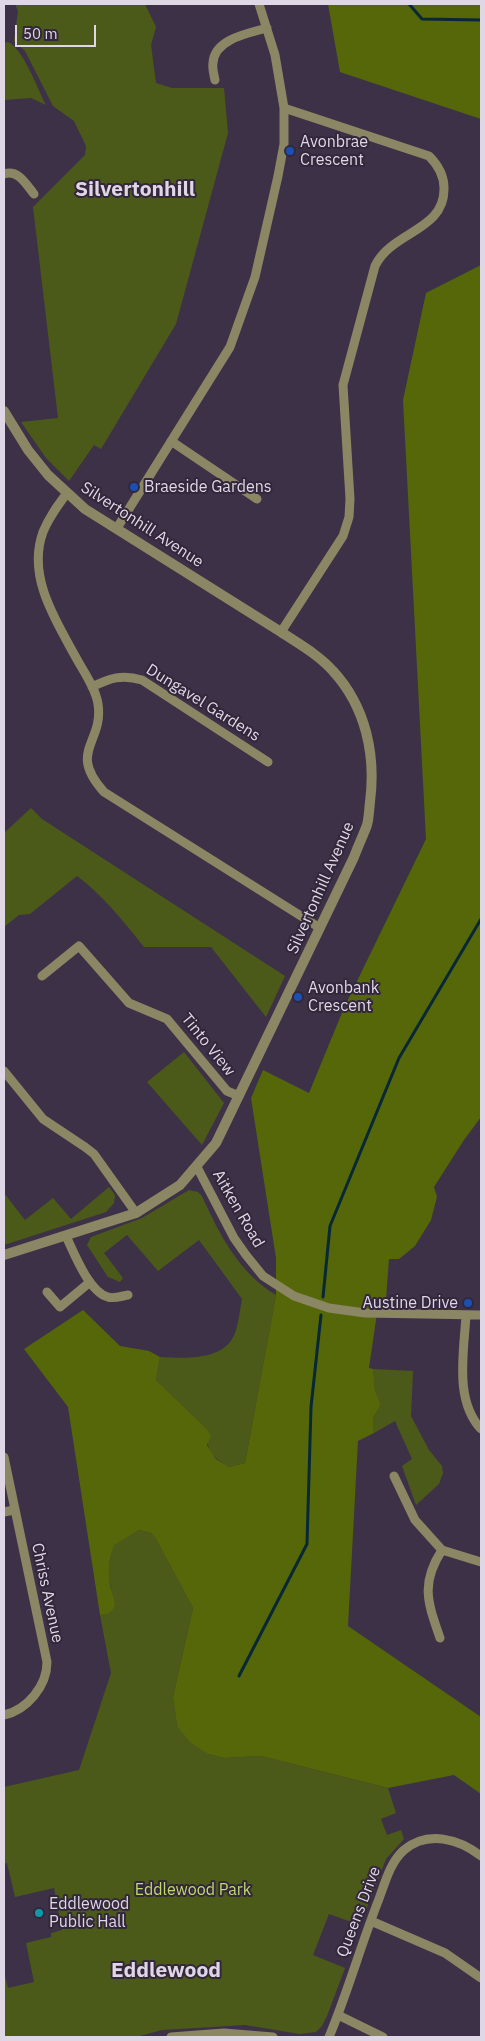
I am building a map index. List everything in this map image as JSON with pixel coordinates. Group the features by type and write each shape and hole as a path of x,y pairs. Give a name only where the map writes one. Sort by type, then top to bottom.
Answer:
{"street":[{"path":"117,528 230,347 255,277 284,144 284,108 275,55 260,4"},
{"path":"215,80 212,63 216,52 222,44 267,28"},
{"path":"281,632 342,536 349,517 350,500 343,385 375,266 380,256 389,246 436,215 442,206 444,196 444,184 440,171 429,156 284,108"},
{"path":"4,174 9,172 17,175 34,194"},
{"name":"Silvertonhill Avenue","path":"4,411 28,450 48,475 85,509 281,632 312,653 333,671 350,693 366,727 371,752 372,789 367,823 354,857 216,1143 180,1185 136,1213 4,1255"},
{"path":"171,441 257,499"},
{"path":"67,493 50,517 43,533 39,551 39,571 43,592 92,687 98,704 98,720 88,749 87,764 93,780 104,792 320,928"},
{"name":"Dungavel Gardens","path":"92,687 116,676 130,676 142,680 268,762"},
{"name":"Tinto View","path":"42,976 79,946 129,1003 167,1019 226,1091 239,1096"},
{"path":"4,1070 44,1119 94,1154 136,1213"},
{"name":"Aitken Road","path":"197,1167 234,1238 246,1255 263,1276 294,1296 329,1308 358,1312 481,1315"},
{"path":"66,1236 90,1282 98,1292 109,1298 128,1295"},
{"path":"47,1292 60,1307 90,1282"},
{"path":"466,1315 464,1396 475,1422 481,1429"},
{"name":"Chriss Avenue","path":"4,1457 47,1662 47,1672 29,1703 20,1709 4,1715"},
{"path":"394,1476 415,1520 442,1550 481,1562"},
{"path":"4,1512 14,1510"},
{"path":"440,1638 428,1601 427,1586 432,1565 442,1550"},
{"name":"Queens Drive","path":"328,2037 338,2015 391,1868 404,1850 428,1840 440,1839 462,1843 481,1856"},
{"path":"371,1921 445,1953 481,1978"},
{"path":"338,2015 383,2037"},
{"path":"171,2037 223,2033 274,2037"}],"green space":[{"path":"15,4 145,4 156,27 151,45 156,83 172,88 224,88 228,133 176,324 101,449 94,445 69,481 46,458 21,422 58,418 33,207 85,155 86,146 74,121 53,106 25,51 14,41 18,11"},
{"path":"328,4 481,4 481,119 340,72"},
{"path":"8,42 14,46 25,61 46,105 31,98 4,100 4,43"},
{"path":"481,265 481,1117 434,1187 437,1197 431,1220 415,1246 399,1259 389,1259 385,1313 377,1313 369,1368 373,1369 375,1390 381,1405 373,1418 374,1433 358,1441 348,1626 481,1717 481,1794 454,1775 388,1788 261,1756 224,1758 208,1754 190,1742 177,1726 173,1697 193,1608 156,1539 151,1533 139,1530 114,1545 109,1572 115,1606 110,1613 100,1615 68,1407 24,1349 83,1310 120,1346 149,1351 160,1357 156,1380 206,1428 211,1436 207,1445 216,1459 229,1467 245,1463 276,1295 276,1258 251,1098 263,1070 309,1093 344,1008 426,839 403,400 426,293"},
{"path":"31,808 42,819 285,976 266,1017 211,947 144,947 105,900 77,876 30,914 19,915 4,927 4,833"},
{"path":"184,1052 224,1103 202,1145 147,1082"},
{"path":"109,1187 115,1195 114,1203 106,1212 4,1245 4,1193 25,1220 53,1198 71,1219"},
{"path":"189,1190 198,1192 202,1196 231,1252 251,1276 276,1295 245,1463 229,1467 211,1451 207,1441 206,1428 156,1380 160,1357 204,1356 224,1348 236,1330 242,1299 199,1240 158,1271 127,1235 104,1253 123,1278 120,1282 108,1277 87,1245 91,1237 142,1218"},
{"path":"373,1369 413,1371 411,1416 429,1450 442,1466 443,1473 439,1484 416,1505 402,1466 412,1459 395,1421 374,1433 373,1418 381,1405 375,1390"},
{"name":"Eddlewood Park","path":"139,1530 151,1533 156,1539 193,1608 173,1697 177,1726 208,1754 224,1758 261,1756 388,1788 396,1813 381,1819 387,1835 401,1830 404,1839 386,1859 360,1925 329,1914 313,1955 345,1968 327,2016 322,2026 316,2032 300,2034 245,2025 162,2030 136,2037 4,2037 4,1972 8,1988 34,1982 26,1943 51,1937 51,1933 62,1930 54,1888 15,1897 7,1863 4,1864 4,1787 79,1770 111,1673 100,1615 110,1613 115,1606 109,1577 111,1555 114,1544"}],"waterway":[{"path":"409,4 422,19 481,20"},
{"path":"323,1297 330,1226 399,1058 481,919"},
{"path":"239,1676 307,1544 311,1407 321,1315"}],"place":[{"name":"Avonbrae Crescent","path":"290,151"},
{"name":"Braeside Gardens","path":"134,487"},
{"name":"Avonbank Crescent","path":"298,997"},
{"name":"Austine Drive","path":"468,1303"},
{"name":"Eddlewood Public Hall","path":"39,1913"}],"district":[{"name":"Silvertonhill","path":"135,190"},
{"name":"Eddlewood","path":"166,1971"}]}
